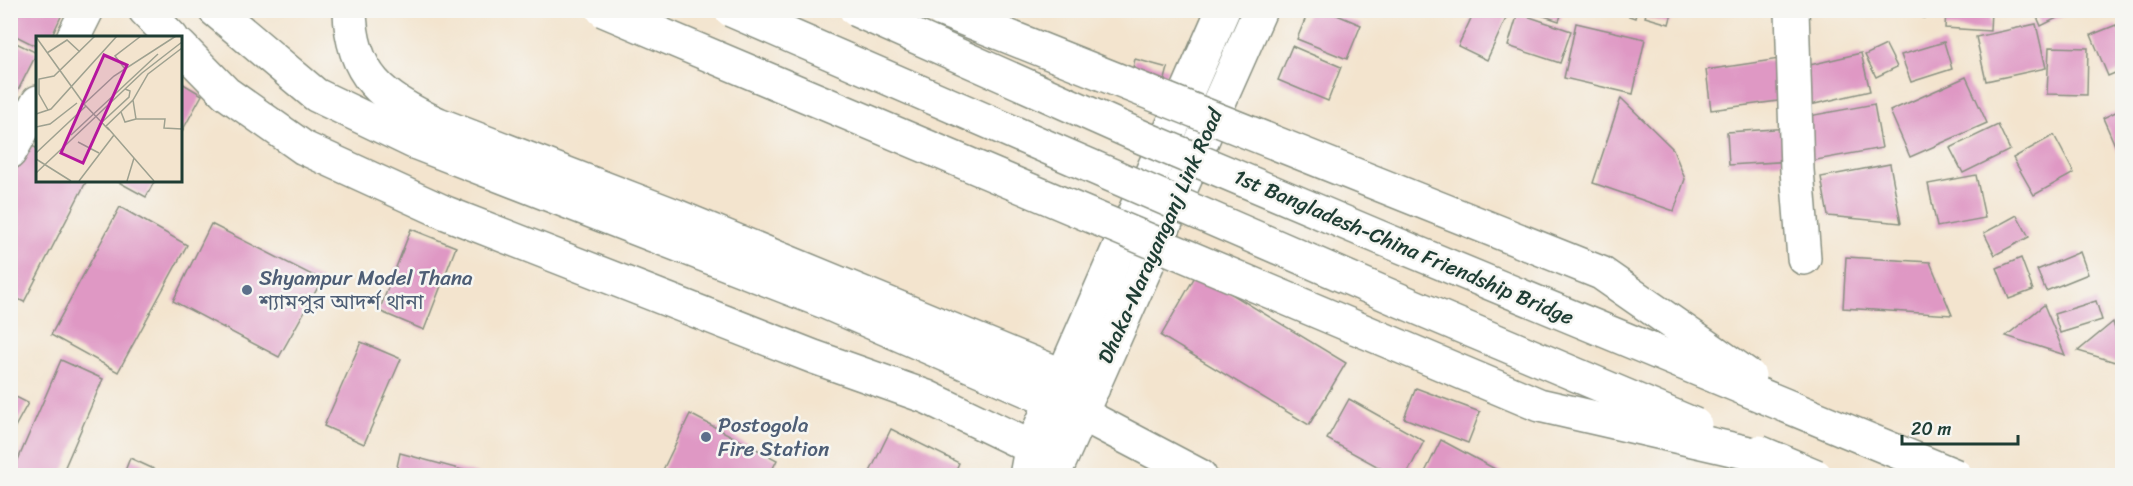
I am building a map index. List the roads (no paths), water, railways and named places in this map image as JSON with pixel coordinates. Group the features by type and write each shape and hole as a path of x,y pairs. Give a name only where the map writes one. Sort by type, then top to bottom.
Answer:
{"main road":[{"path":"74,36 87,10"},
{"path":"145,10 170,36"},
{"path":"215,10 316,95 414,142 825,302 1073,394"},
{"path":"350,10 351,33 358,59 374,83 405,108 438,124 676,216 1073,394 1200,476"},
{"path":"603,10 1539,405 1780,460"},
{"path":"731,10 1386,295 1816,476"},
{"name":"1st Bangladesh-China Friendship Bridge","path":"856,10 1166,147 1956,476"},
{"path":"942,10 1601,273 1801,412"},
{"name":"Dhaka-Narayanganj Link Road","path":"1042,465 1073,394 1223,10"},
{"name":"Dhaka-Narayanganj Link Road","path":"1073,394 1260,10"},
{"path":"1792,10 1797,170 1804,258"},
{"path":"182,48 226,93 304,148 457,217 814,357 927,398 1042,465"},
{"path":"10,152 36,106"}],"place":[{"name":"Shyampur Model Thana শ্যামপুর আদর্শ থানা","path":"247,290"},
{"name":"Postogola Fire Station","path":"706,437"}]}
